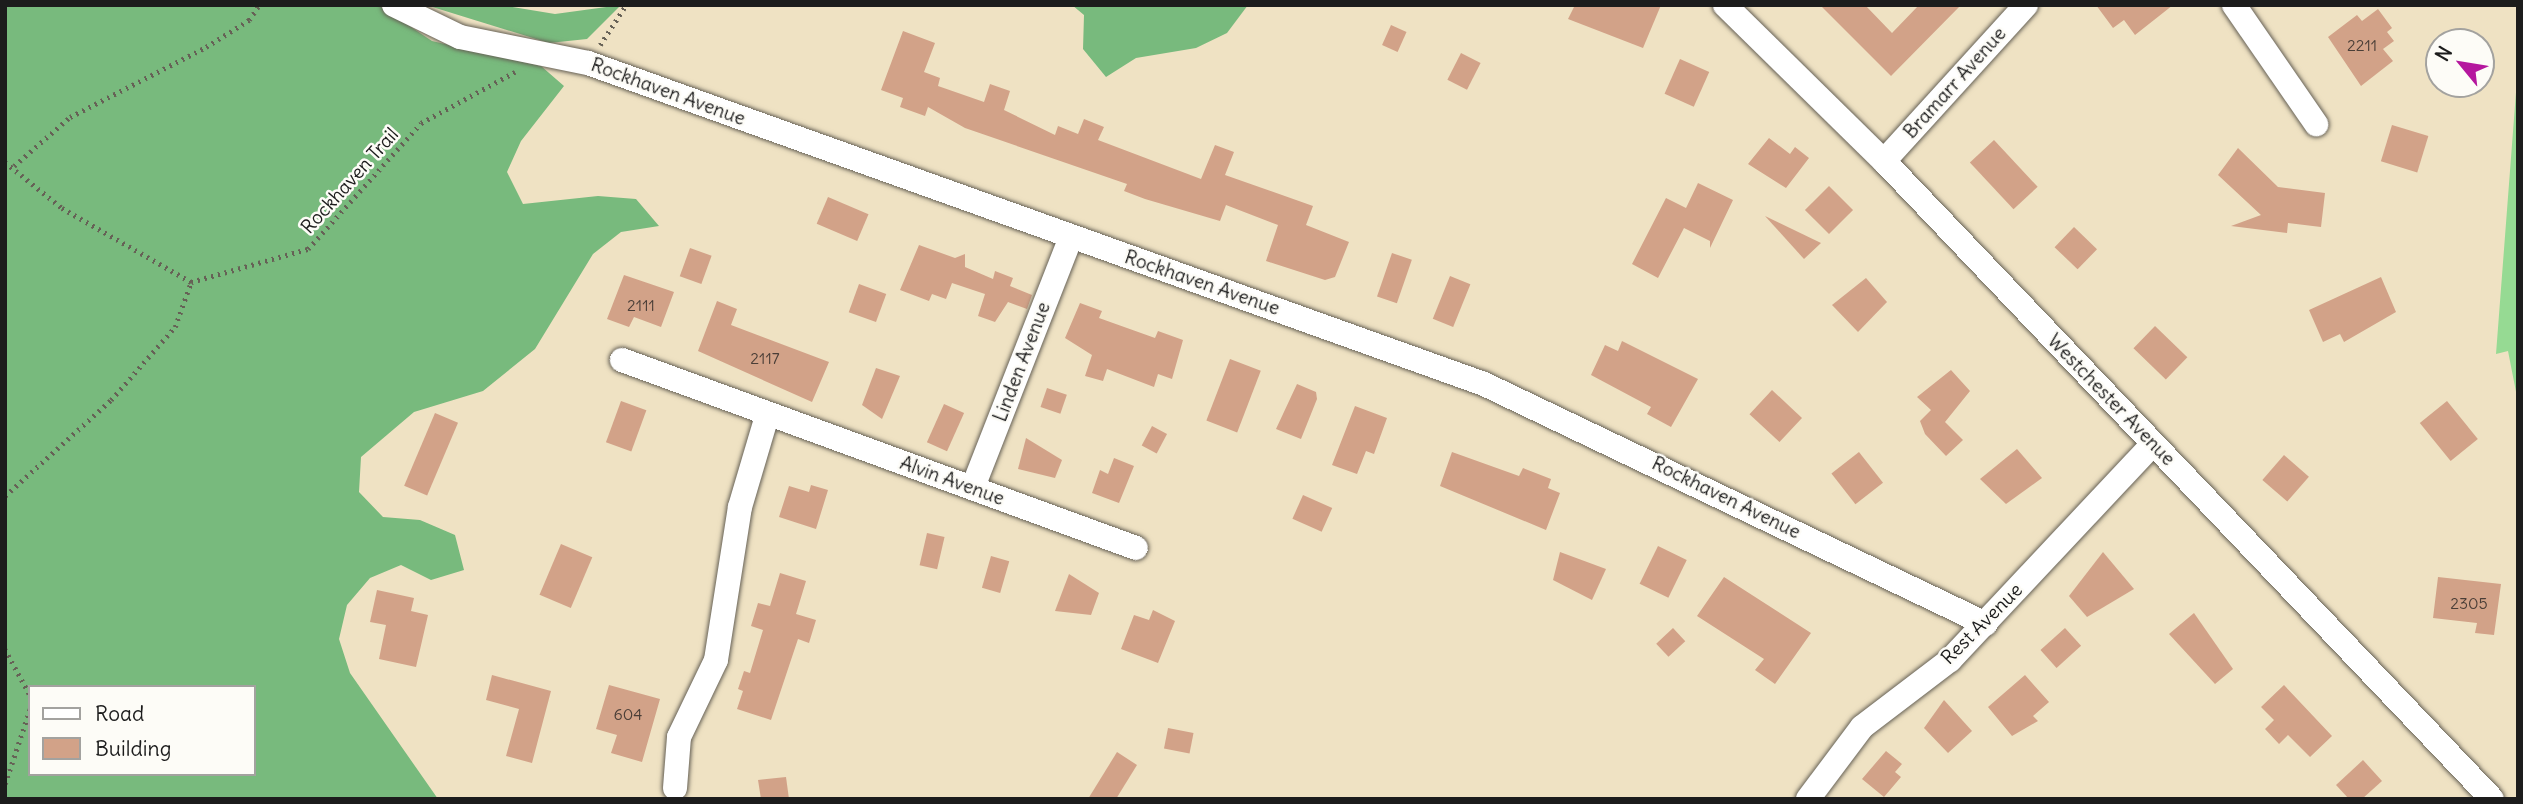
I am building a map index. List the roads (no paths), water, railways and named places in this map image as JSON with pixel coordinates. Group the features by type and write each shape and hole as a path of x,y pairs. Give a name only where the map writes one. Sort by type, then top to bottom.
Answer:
{"street":[{"name":"Rockhaven Avenue","path":"394,5 460,37 588,63 1484,384 1986,624"},
{"name":"Westchester Avenue","path":"1726,5 1884,161 2492,799"},
{"name":"Bramarr Avenue","path":"1884,161 2026,5"},
{"path":"2234,5 2316,124"},
{"name":"Linden Avenue","path":"973,488 1071,237"},
{"name":"Alvin Avenue","path":"622,360 767,416 1136,548"},
{"path":"675,788 680,737 716,660 740,507 767,416"},
{"name":"Rest Avenue","path":"1808,799 1862,727 1951,660 2153,444"}]}
